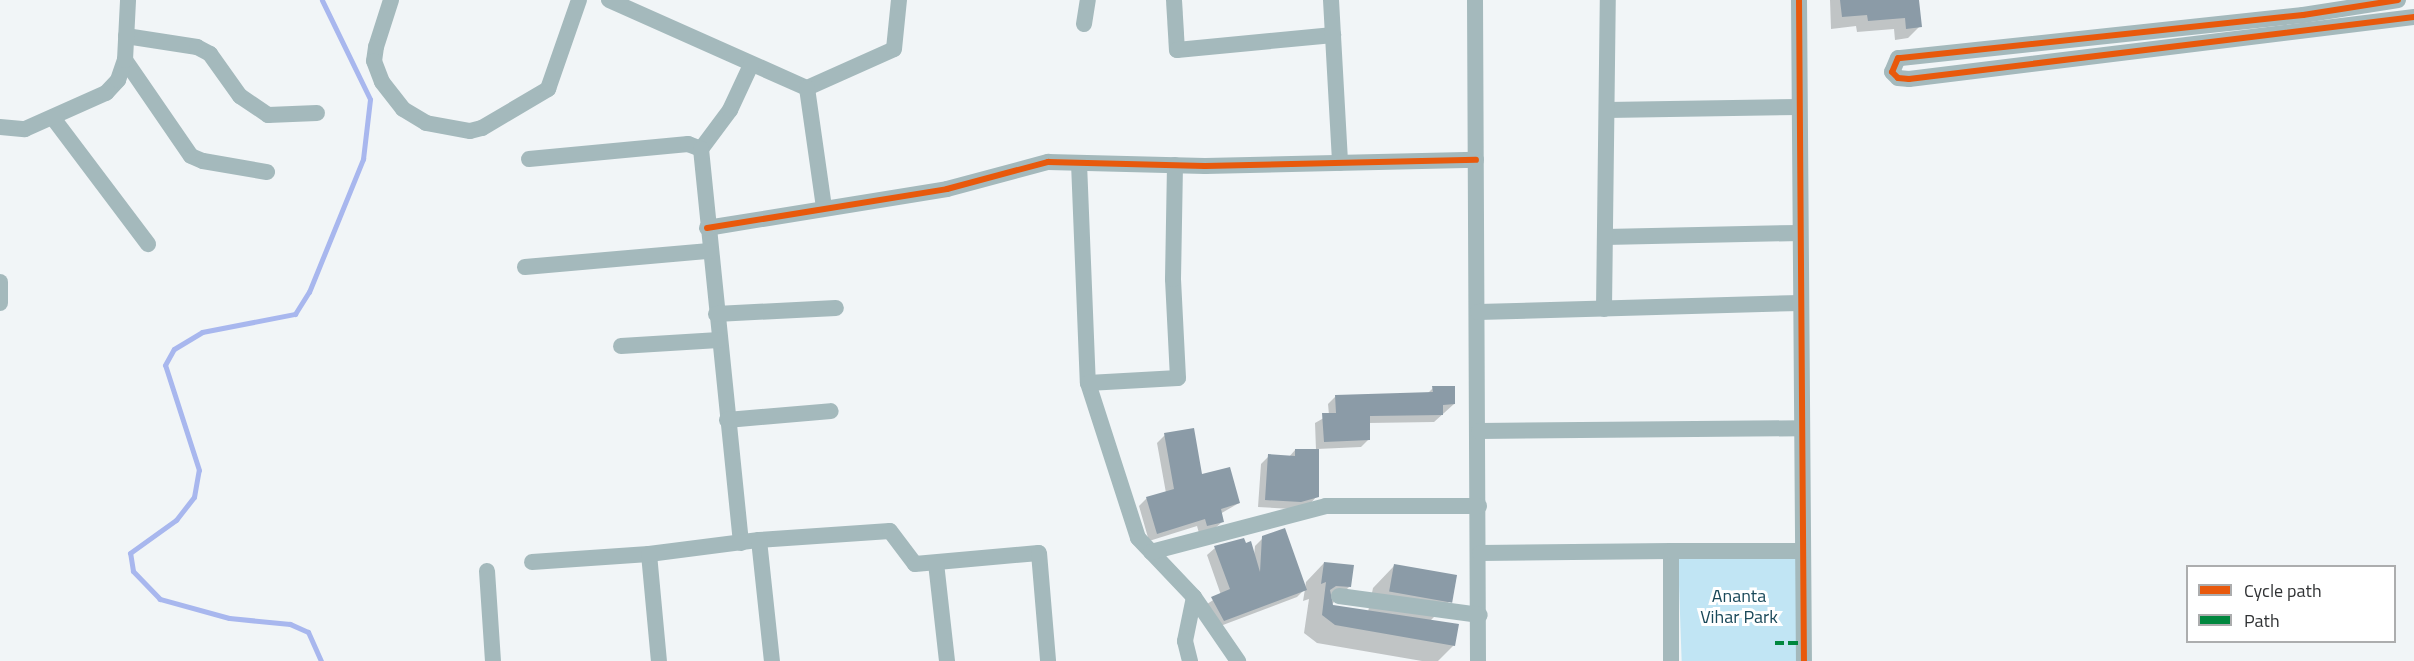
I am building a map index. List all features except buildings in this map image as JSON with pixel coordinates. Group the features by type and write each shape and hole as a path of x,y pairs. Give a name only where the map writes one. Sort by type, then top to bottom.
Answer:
{"street":[{"path":"0,127 25,129 106,93 118,80 125,60 128,0"},
{"path":"391,0 376,47 374,61 382,82 403,109 426,123 470,130 548,89 579,0"},
{"path":"609,0 807,88 894,49 898,0"},
{"path":"1084,24 1088,0"},
{"path":"1174,0 1178,50 1333,35"},
{"path":"1331,0 1340,163"},
{"path":"1475,0 1480,553 1478,661"},
{"path":"1604,309 1608,0"},
{"path":"1799,0 1804,661"},
{"path":"2398,0 2303,16 1909,79 1898,78 1892,72 1898,58 2303,16 2414,17"},
{"path":"126,36 197,47 210,54 240,96 268,115 317,113"},
{"path":"125,60 190,156 203,161 267,172"},
{"path":"741,543 709,251 701,149 730,110 751,65"},
{"path":"807,88 824,207"},
{"path":"1606,110 1799,107"},
{"path":"53,118 148,244"},
{"path":"529,159 688,144 701,149"},
{"path":"707,228 824,207 947,189 1048,162 1175,165 1476,160"},
{"path":"1079,163 1088,384 1138,538 1194,597 1238,661"},
{"path":"1088,384 1178,378 1173,279 1175,165"},
{"path":"1605,237 1800,233"},
{"path":"525,267 709,251"},
{"path":"0,282 0,303"},
{"path":"1478,312 1800,303"},
{"path":"716,314 836,308"},
{"path":"621,346 719,339"},
{"path":"728,420 831,411"},
{"path":"1479,431 1801,428"},
{"path":"1151,552 1326,506 1479,506"},
{"path":"532,562 649,554 759,540 890,531 915,564 1039,553 1048,661"},
{"path":"759,540 772,661"},
{"path":"1480,553 1803,550"},
{"path":"1671,551 1671,661"},
{"path":"649,554 658,661"},
{"path":"936,563 947,661"},
{"path":"487,571 493,661"},
{"path":"1339,596 1480,615"},
{"path":"1190,661 1185,641 1194,597"}],"green space":[{"name":"Ananta Vihar Park","path":"1800,554 1804,661 1682,661 1678,558"}],"waterway":[{"path":"321,661 308,632 290,624 229,618 160,599 133,571 130,553 176,520 194,497 199,470 165,365 174,349 202,332 295,314 309,292 363,159 370,99 322,0"}],"marked path":[{"path":"1775,643 1802,643"}],"cycle path":[{"path":"1799,0 1804,661"},
{"path":"2398,0 2303,15 1898,58 1892,72 1898,78 1909,79 2414,17"},
{"path":"707,228 947,189 1048,162 1205,166 1476,160"}]}
